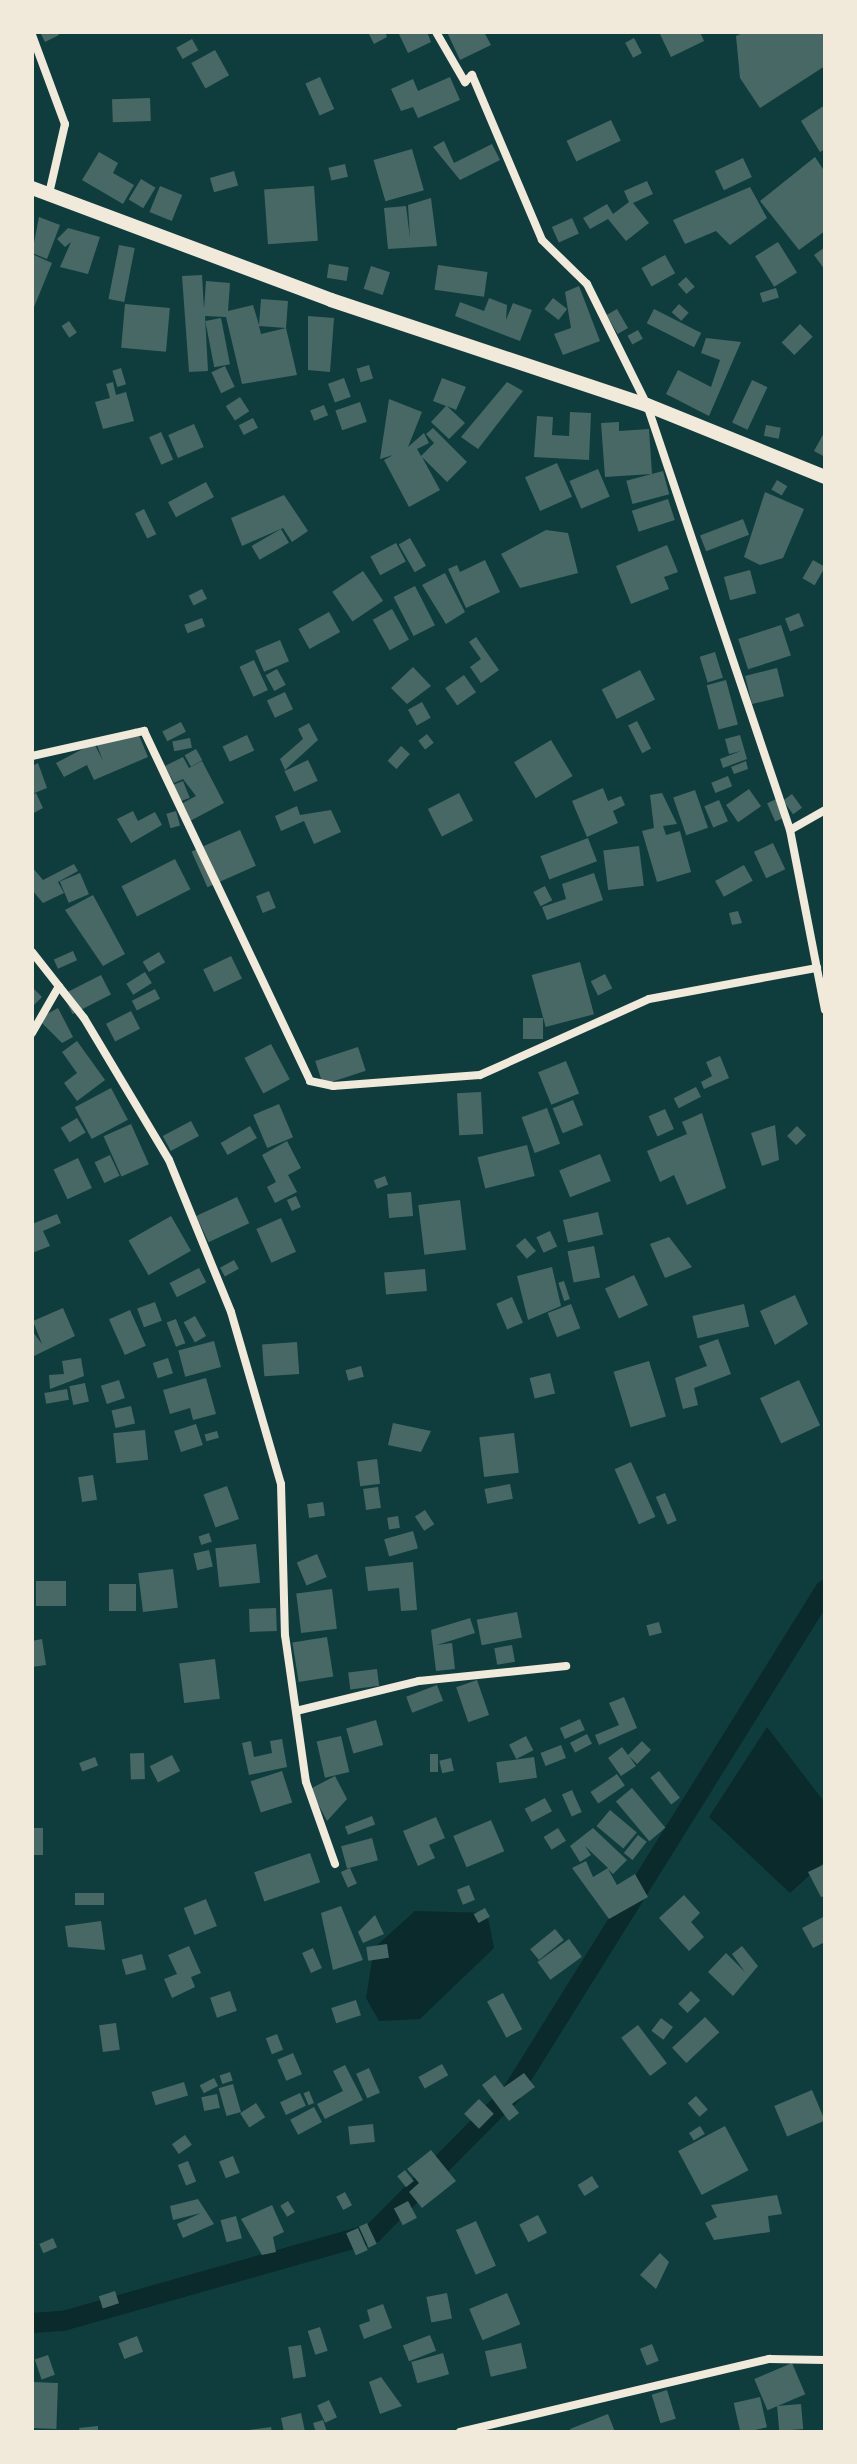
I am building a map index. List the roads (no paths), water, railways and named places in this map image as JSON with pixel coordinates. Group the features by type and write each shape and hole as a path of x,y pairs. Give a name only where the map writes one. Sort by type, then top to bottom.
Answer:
{"main road":[{"path":"32,188 331,300 647,405 825,477"}],"street":[{"path":"436,32 465,82 472,75 542,240 587,284 647,405 790,830 825,1010"},
{"path":"32,35 65,124 49,194"},
{"path":"32,756 144,731 310,1081 333,1086 480,1075 649,999 817,968"},
{"path":"790,830 825,810"},
{"path":"32,952 59,986 169,1160 231,1312 281,1484 285,1635 306,1782 335,1864"},
{"path":"32,1033 59,986"},
{"path":"296,1711 419,1681 566,1666"},
{"path":"460,2432 769,2359 825,2360"}],"water":[{"path":"767,1727 825,1803 825,1861 790,1893 709,1817"},
{"path":"415,1911 487,1913 494,1948 420,2019 379,2021 366,1998 374,1948"}],"waterway":[{"path":"32,2323 63,2321 373,2233 511,2094 825,1590"}]}
